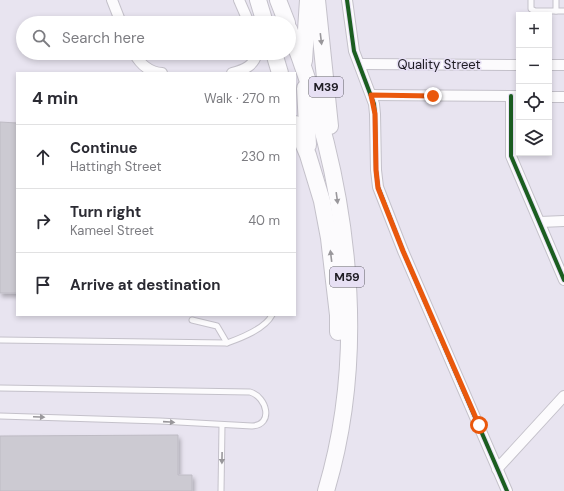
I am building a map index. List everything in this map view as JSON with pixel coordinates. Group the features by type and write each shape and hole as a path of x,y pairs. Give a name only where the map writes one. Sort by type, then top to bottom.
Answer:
{"main road":[{"path":"258,0 263,16"},
{"path":"278,0 284,16"},
{"name":"M39","path":"308,0 304,65 308,154"},
{"name":"M39","path":"316,0 323,50 334,175"},
{"name":"M59","path":"296,46 304,65 320,118 334,175 346,268 349,321 344,413 326,491"},
{"path":"276,60 280,72"},
{"name":"M59","path":"296,126 308,154 322,201 338,315 338,391 331,435 318,491"}],"street":[{"path":"112,0 118,16"},
{"path":"239,0 246,16"},
{"path":"347,0 356,58 360,64 363,77 371,95 375,114 376,170 378,188 403,251 507,491"},
{"path":"138,60 144,67 156,72"},
{"path":"237,72 242,71 252,60"},
{"name":"Quality Street","path":"360,64 516,65"},
{"path":"552,65 564,65"},
{"path":"371,95 515,96 511,156 564,280"},
{"path":"552,97 564,97"},
{"path":"540,222 564,222"},
{"path":"497,469 564,396"}],"lane":[{"path":"531,0 531,9 535,11 564,11"},
{"path":"556,0 556,11"},
{"path":"0,340 227,343 244,337 262,326 271,316"},
{"path":"192,320 217,326 227,343"},
{"path":"0,388 239,391 254,393 262,400 265,405 266,417 264,422 259,426 0,416"},
{"path":"221,491 222,425"}],"building":[{"path":"0,122 16,123 16,293 0,293"},
{"path":"178,435 178,475 192,475 192,491 0,491 0,436"}],"cycle path":[{"path":"347,0 354,51 374,104 378,187 403,251 507,491"},
{"path":"511,96 511,156 564,280"}],"route":[{"path":"433,96 371,95 375,114 376,170 378,188 403,251 479,425"}]}
